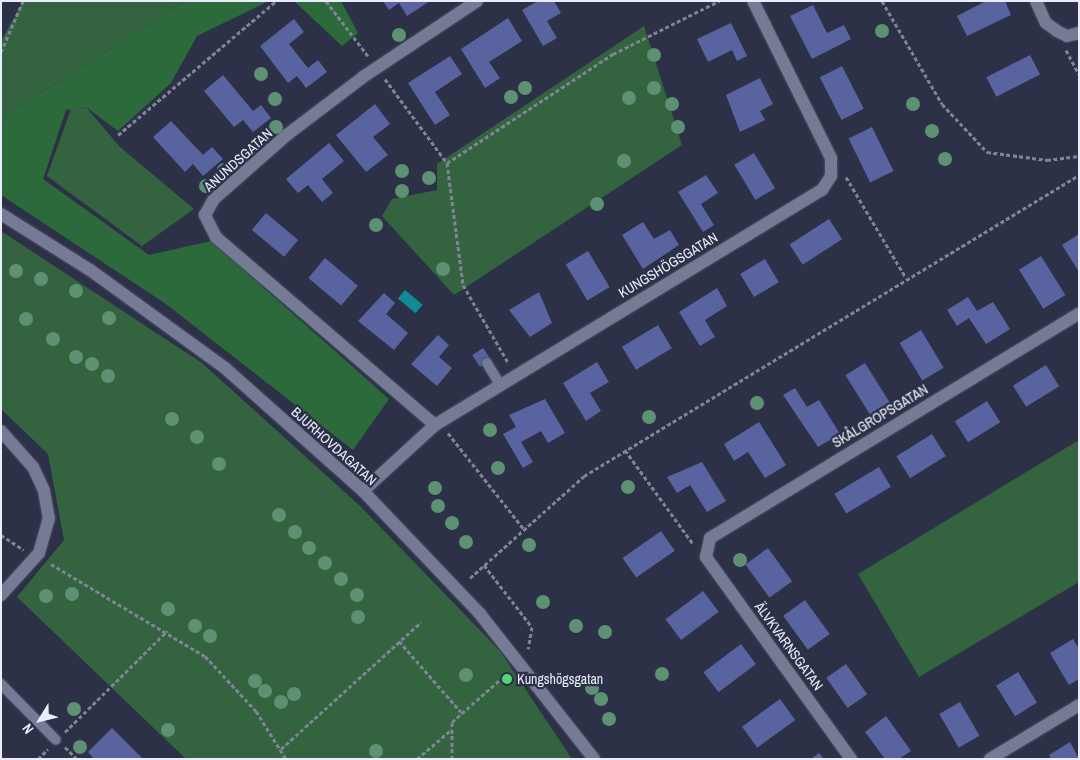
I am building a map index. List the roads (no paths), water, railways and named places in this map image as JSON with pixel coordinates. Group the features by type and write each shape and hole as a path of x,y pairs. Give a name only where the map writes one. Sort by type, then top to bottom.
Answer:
{"street":[{"name":"ANUNDSGATAN","path":"435,424 216,237 205,215 214,199 288,134 377,68 477,1"},
{"name":"KUNGSHÖGSGATAN","path":"363,491 435,424 822,190 831,176 831,158 753,1"},
{"path":"1036,1 1046,23 1067,36 1079,33"},
{"name":"BJURHOVDAGATAN","path":"1,214 90,270 225,368 363,491 480,614 594,759"},
{"name":"SKÅLGROPSGATAN","path":"704,550 710,538 1079,314"},
{"path":"1,430 33,467 44,490 49,518 43,541 22,576 1,595"},
{"name":"ÄLVKVARNSGATAN","path":"704,550 851,759"},
{"path":"990,759 1079,705"}],"lane":[{"path":"486,363 500,385"},
{"path":"1,684 56,740"}],"place":[{"name":"Kungshögsgatan","path":"507,679"}]}
